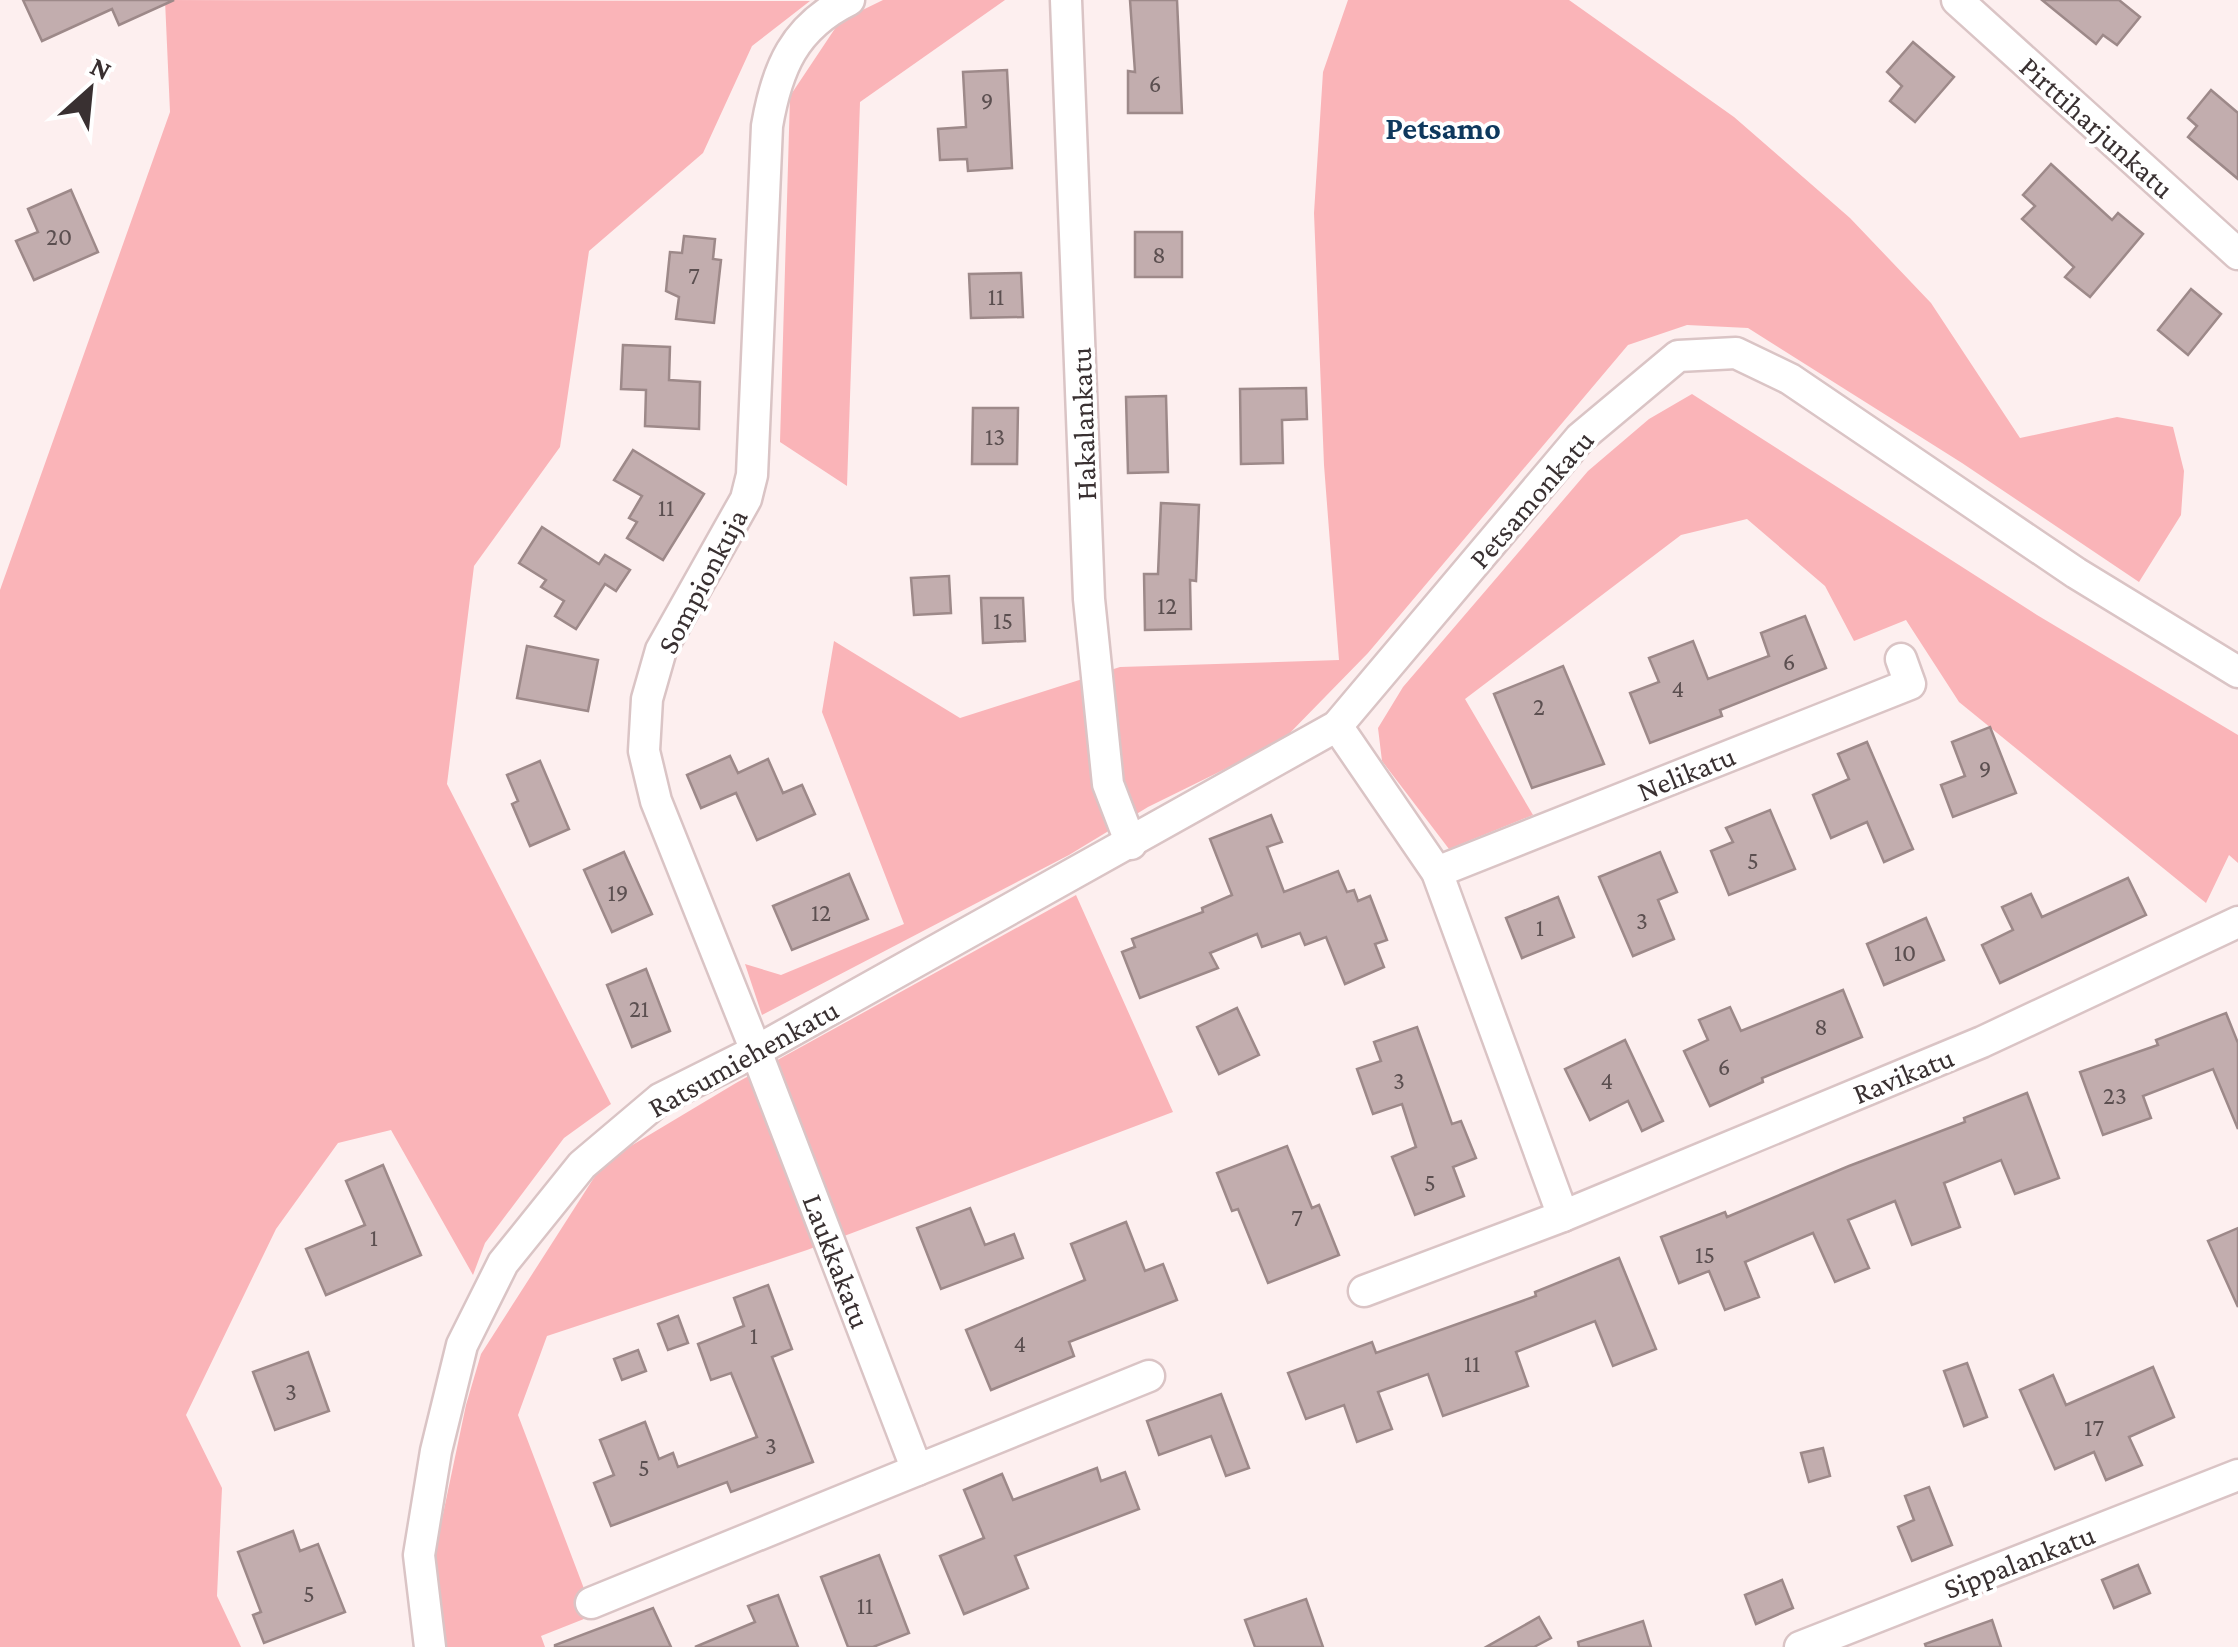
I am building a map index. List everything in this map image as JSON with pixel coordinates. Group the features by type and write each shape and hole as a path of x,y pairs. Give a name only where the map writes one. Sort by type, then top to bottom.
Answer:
{"street":[{"name":"Sompionkuja","path":"756,1051 656,801 644,751 647,700 661,650 746,499 752,475 766,143 773,90 795,41 827,11 850,0"},
{"name":"Hakalankatu","path":"1066,0 1090,599 1108,784 1130,844"},
{"name":"Pirttiharjunkatu","path":"1956,0 2238,254"},
{"name":"Petsamonkatu","path":"1057,882 1337,726 1580,438 1678,356 1736,353 1790,379 2076,573 2238,672"},
{"name":"Nelikatu","path":"1436,872 1910,684 1901,660"},
{"path":"1337,726 1436,872 1563,1216"},
{"name":"Ratsumiehenkatu","path":"430,1647 419,1554 436,1452 462,1346 503,1263 582,1165 660,1099 756,1051 1057,882"},
{"name":"Ravikatu","path":"1364,1291 1563,1216 1982,1042 2238,922"},
{"name":"Laukkakatu","path":"756,1051 917,1470"},
{"path":"590,1603 1149,1376"},
{"name":"Sippalankatu","path":"1800,1647 2238,1475"}],"shaded area":[{"path":"165,0 810,1 752,46 703,153 589,251 560,447 474,566 447,784 611,1104 564,1138 485,1243 473,1275 391,1130 338,1143 276,1229 186,1415 222,1488 217,1596 241,1647 0,1647 0,590 170,112"},
{"path":"883,0 1005,0 860,102 847,486 780,442 790,96 840,21"},
{"path":"1348,0 1569,0 1734,117 1850,218 1931,303 2020,438 2117,417 2173,427 2184,471 2181,515 2139,582 1962,463 1748,328 1687,325 1628,345 1368,653 1282,741 1148,807 1069,855 762,1015 745,964 781,975 904,924 822,712 834,641 960,718 1120,667 1339,660 1324,465 1314,213 1323,72"},
{"path":"1692,394 2037,615 2238,735 2238,863 2229,855 2206,903 1959,702 1906,620 1854,641 1825,586 1747,519 1681,535 1465,699 1533,815 1449,849 1382,761 1378,728 1403,687 1588,471 1649,419"},
{"path":"1076,895 1173,1112 807,1250 547,1336 518,1415 594,1615 541,1636 545,1647 447,1647 434,1557 466,1405 481,1354 604,1162 736,1083"}],"building":[{"path":"23,0 174,0 119,25 112,9 42,41"},
{"path":"1130,0 1177,0 1182,113 1128,113 1128,71 1135,72"},
{"path":"2042,0 2119,0 2140,17 2117,45 2103,35 2096,44"},
{"path":"1913,42 1954,77 1915,122 1890,101 1902,86 1887,72"},
{"path":"1007,70 1012,168 968,171 967,159 940,160 938,129 966,127 963,72"},
{"path":"2211,90 2238,113 2238,179 2188,137 2197,126 2188,118"},
{"path":"2051,164 2112,220 2118,213 2143,234 2090,297 2065,277 2074,267 2022,219 2035,206 2023,195"},
{"path":"71,190 98,252 34,280 16,241 38,232 28,209"},
{"path":"1135,232 1182,232 1182,277 1135,277"},
{"path":"684,236 715,239 713,259 721,260 714,323 676,319 679,297 666,291 670,252 682,253"},
{"path":"1021,273 1023,317 971,318 969,274"},
{"path":"2191,289 2221,314 2188,355 2158,330"},
{"path":"623,345 670,347 669,380 700,382 699,429 645,426 646,390 621,389"},
{"path":"1306,388 1307,419 1282,420 1283,463 1241,464 1240,389"},
{"path":"1166,396 1168,472 1128,473 1126,397"},
{"path":"973,408 1018,408 1017,464 972,464"},
{"path":"633,450 704,494 663,560 627,538 637,522 629,518 642,496 614,480"},
{"path":"1161,503 1199,505 1196,581 1190,580 1191,629 1145,630 1144,574 1158,574"},
{"path":"542,527 599,564 605,555 630,570 616,591 605,584 576,629 555,616 564,601 541,587 546,580 519,563"},
{"path":"949,576 951,613 914,615 911,578"},
{"path":"981,598 1023,598 1025,641 983,643"},
{"path":"1805,616 1826,668 1720,710 1722,716 1650,743 1630,693 1659,682 1649,658 1693,641 1708,679 1769,656 1761,633"},
{"path":"527,646 598,660 588,711 517,698"},
{"path":"1563,666 1604,764 1532,788 1494,694"},
{"path":"1990,727 2016,793 1953,817 1941,785 1965,776 1952,742"},
{"path":"1867,742 1913,849 1884,862 1867,822 1831,838 1813,795 1849,779 1838,754"},
{"path":"730,756 738,773 768,759 783,793 802,785 815,814 757,840 736,793 701,808 687,775"},
{"path":"540,761 569,829 530,846 512,804 518,801 507,775"},
{"path":"1770,810 1795,869 1729,895 1711,851 1733,842 1726,828"},
{"path":"1271,815 1282,842 1267,847 1284,892 1338,871 1347,892 1354,890 1358,901 1370,896 1387,940 1375,944 1384,967 1345,984 1326,937 1305,945 1300,933 1262,947 1257,934 1210,953 1218,968 1140,998 1122,952 1135,947 1132,939 1203,912 1202,908 1232,895 1210,839"},
{"path":"624,852 652,914 612,932 584,870"},
{"path":"1660,852 1677,892 1658,900 1674,939 1633,956 1599,877"},
{"path":"849,874 868,919 792,950 773,906"},
{"path":"2128,878 2146,915 2000,983 1982,945 2013,930 2002,907 2031,894 2042,917"},
{"path":"1558,897 1574,937 1522,958 1506,918"},
{"path":"1926,918 1944,960 1884,985 1867,944"},
{"path":"646,969 670,1031 632,1047 607,985"},
{"path":"1843,990 1862,1037 1762,1078 1763,1082 1710,1106 1684,1051 1708,1040 1699,1020 1730,1007 1741,1031"},
{"path":"1237,1008 1259,1055 1219,1074 1197,1027"},
{"path":"2226,1013 2238,1043 2238,1129 2213,1069 2143,1096 2151,1118 2103,1135 2080,1072 2158,1045 2156,1040"},
{"path":"1417,1027 1452,1124 1461,1121 1476,1158 1453,1167 1464,1196 1415,1215 1392,1157 1416,1147 1402,1104 1373,1114 1357,1069 1381,1061 1374,1042"},
{"path":"1625,1040 1663,1121 1642,1131 1628,1101 1590,1120 1565,1069"},
{"path":"2027,1093 2059,1178 2015,1194 2001,1160 1944,1183 1960,1227 1912,1245 1895,1201 1848,1220 1869,1268 1835,1282 1813,1233 1745,1262 1759,1297 1725,1310 1709,1271 1679,1283 1661,1237 1725,1212 1727,1217 1965,1122 1964,1118"},
{"path":"1287,1146 1312,1208 1319,1205 1339,1255 1268,1283 1238,1209 1232,1211 1217,1173"},
{"path":"383,1165 421,1255 326,1295 306,1249 365,1225 346,1181"},
{"path":"970,1208 985,1245 1014,1234 1023,1258 941,1289 917,1228"},
{"path":"1126,1222 1145,1271 1163,1264 1177,1300 1069,1342 1074,1356 991,1390 966,1330 1085,1280 1071,1244"},
{"path":"2238,1228 2238,1307 2208,1241"},
{"path":"1619,1258 1656,1349 1613,1366 1595,1321 1516,1352 1528,1386 1443,1416 1428,1374 1378,1392 1392,1429 1357,1442 1344,1405 1306,1419 1288,1373 1372,1342 1376,1353 1536,1296 1535,1292"},
{"path":"768,1285 792,1349 772,1357 813,1462 731,1492 727,1482 611,1526 594,1483 614,1475 600,1440 645,1422 659,1459 673,1453 678,1467 757,1437 731,1373 711,1380 698,1344 744,1326 734,1298"},
{"path":"678,1316 688,1343 668,1350 658,1324"},
{"path":"638,1350 646,1371 622,1380 614,1359"},
{"path":"308,1352 329,1411 275,1430 253,1372"},
{"path":"1967,1363 1987,1417 1964,1426 1944,1371"},
{"path":"2153,1367 2174,1417 2129,1437 2142,1465 2106,1480 2094,1452 2055,1469 2020,1390 2053,1375 2066,1405"},
{"path":"1221,1394 1249,1468 1226,1476 1211,1436 1159,1455 1147,1421"},
{"path":"1823,1448 1830,1476 1809,1482 1801,1453"},
{"path":"1097,1468 1101,1481 1125,1472 1139,1509 1015,1556 1028,1588 964,1614 940,1556 984,1538 964,1490 1002,1474 1013,1500"},
{"path":"1929,1487 1952,1545 1912,1561 1898,1527 1914,1520 1905,1496"},
{"path":"293,1531 300,1551 318,1544 345,1612 264,1643 253,1615 261,1612 238,1552"},
{"path":"879,1555 909,1633 873,1647 848,1647 821,1577"},
{"path":"2138,1565 2150,1593 2114,1608 2102,1580"},
{"path":"1782,1580 1793,1608 1756,1624 1745,1595"},
{"path":"778,1595 798,1647 695,1647 755,1622 748,1606"},
{"path":"1306,1599 1323,1647 1255,1647 1245,1620"},
{"path":"653,1608 671,1647 555,1647 555,1645"},
{"path":"1539,1617 1551,1638 1534,1647 1486,1647"},
{"path":"1992,1620 2001,1647 1926,1647 1925,1644"},
{"path":"1643,1621 1651,1647 1579,1647 1578,1642"}],"district":[{"name":"Petsamo","path":"1443,128"}]}
